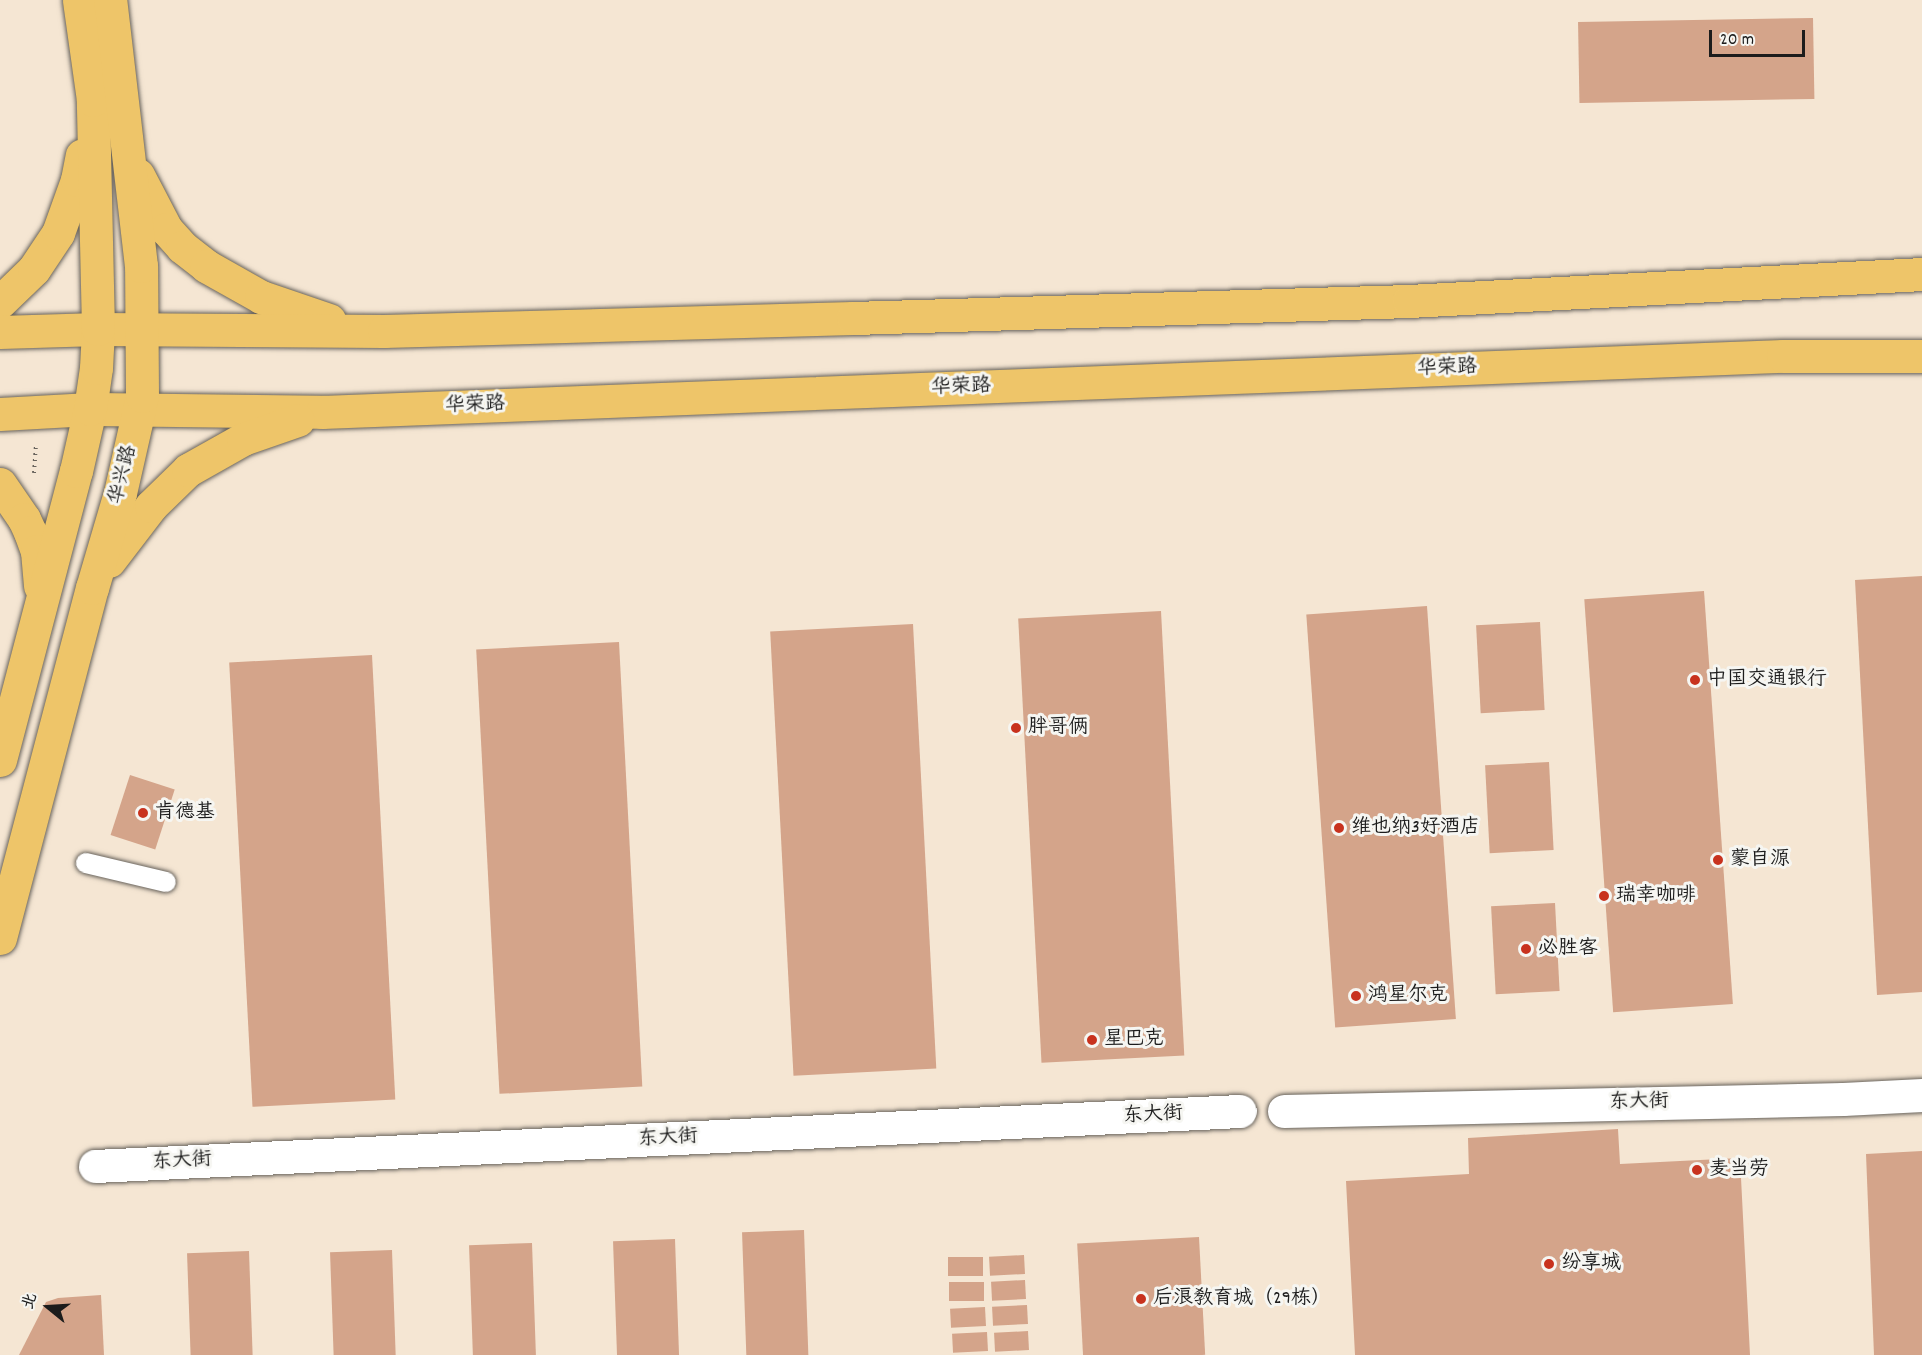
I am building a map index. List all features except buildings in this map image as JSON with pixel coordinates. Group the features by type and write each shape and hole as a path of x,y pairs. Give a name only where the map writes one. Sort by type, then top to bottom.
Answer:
{"main road":[{"path":"0,760 90,410 98,330 93,100 79,0"},
{"name":"华兴路","path":"0,938 92,588 120,493 142,396 141,266 110,0"},
{"path":"0,302 34,269 58,233 77,180 93,100"},
{"path":"126,142 139,178 166,229 182,248 206,266 250,292 289,308 348,325 384,331"},
{"path":"0,332 384,331 1398,301 1922,274"},
{"name":"华荣路","path":"0,414 139,409 322,412 1783,356 1922,356"},
{"path":"92,588 132,528 188,470 243,439 322,412"},
{"path":"0,484 24,519 37,551 40,579 38,617"}],"street":[{"name":"东大街","path":"1284,1111 1844,1099 1922,1095"},
{"name":"东大街","path":"94,1166 1240,1111"}],"lane":[{"path":"86,863 166,882"}],"path":[{"path":"34,473 37,435"}],"place":[{"name":"中国交通银行","path":"1695,680"},
{"name":"胖哥俩","path":"1016,728"},
{"name":"肯德基","path":"143,813"},
{"name":"维也纳3好酒店","path":"1339,828"},
{"name":"蒙自源","path":"1718,860"},
{"name":"瑞幸咖啡","path":"1604,896"},
{"name":"必胜客","path":"1526,949"},
{"name":"鸿星尔克","path":"1356,996"},
{"name":"星巴克","path":"1092,1040"},
{"name":"麦当劳","path":"1697,1170"},
{"name":"纷享城","path":"1549,1264"},
{"name":"后浪教育城（29栋）","path":"1141,1299"}]}
